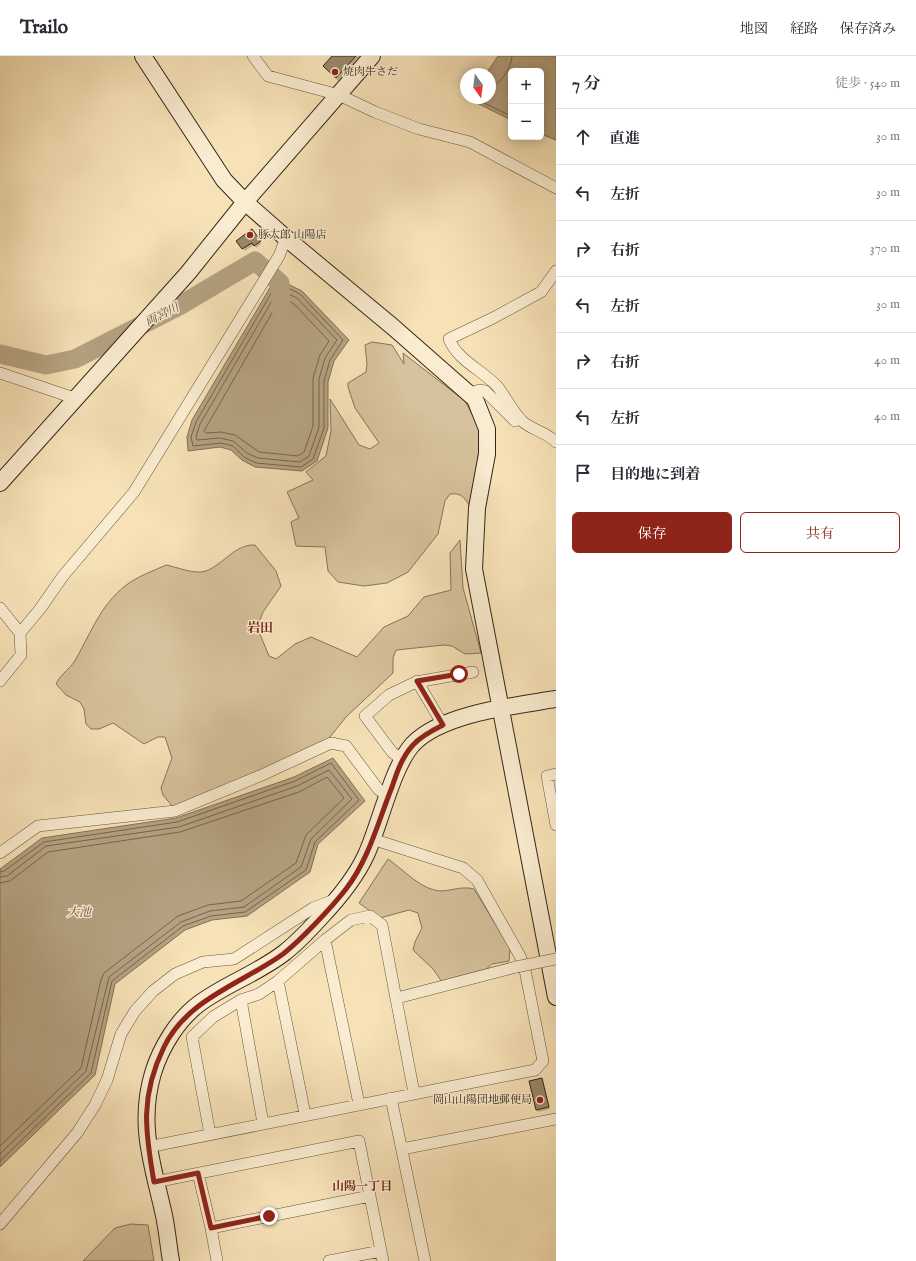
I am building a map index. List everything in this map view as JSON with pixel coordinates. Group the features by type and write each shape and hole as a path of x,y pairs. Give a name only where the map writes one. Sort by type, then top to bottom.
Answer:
{"street":[{"path":"143,56 224,180 245,202 286,238 393,326 475,399 487,430 487,454 477,508 474,569 556,997"},
{"path":"253,56 268,76 339,94 375,112 419,129 470,142 556,188"},
{"path":"0,483 77,399 188,273 245,202 372,56"},
{"path":"20,633 64,576 134,492 279,256 286,238"},
{"path":"556,271 541,292 493,318 449,339 454,350 496,386 522,421 550,435 556,442"},
{"path":"0,373 77,399"},
{"path":"469,394 479,390 485,391 518,424 526,424"},
{"path":"0,608 20,633 21,654 0,680"},
{"path":"402,760 392,752 365,716 389,695 417,681 473,672"},
{"path":"417,681 443,725"},
{"path":"171,1261 163,1211 154,1182 146,1129 146,1101 153,1072 164,1046 180,1025 200,1004 246,978 284,953 346,889 366,856 402,760 413,744 430,731 443,725 500,708 556,699"},
{"path":"0,854 38,826 175,811 262,775 331,744 346,746 378,789 388,796"},
{"path":"556,774 546,776 556,825"},
{"path":"148,1147 305,1114 535,1070 543,1061 526,970 520,956 477,880 463,868 372,839"},
{"path":"0,1224 77,1133 95,1106 107,1080 121,1034 135,1011 153,991 175,974 203,962 234,959 313,908 337,899"},
{"path":"210,1134 192,1037 213,1017 241,1000 259,994 278,981 325,940 351,920 370,916 382,925 414,1093"},
{"path":"325,940 359,1104"},
{"path":"397,998 516,967 556,959"},
{"path":"278,981 305,1114"},
{"path":"241,1000 263,1123"},
{"path":"391,1098 425,1261"},
{"path":"402,1149 556,1120"},
{"path":"154,1182 359,1141 382,1256 329,1261"},
{"path":"198,1173 217,1261"},
{"path":"211,1228 370,1196"}],"shaded area":[{"path":"372,342 392,345 404,364 403,353 465,401 481,431 472,510 464,498 458,494 450,494 445,501 438,534 408,572 387,583 364,586 338,582 328,571 325,547 296,546 291,522 299,518 287,492 313,480 306,472 326,456 331,431 330,399 359,445 370,449 379,443 355,408 348,387 348,383 366,372 367,364 365,345"},
{"path":"460,540 463,588 481,653 465,654 452,646 444,645 396,650 393,658 393,673 346,717 326,742 173,807 163,795 161,788 172,758 165,737 158,737 144,744 113,723 99,729 91,729 86,724 84,709 80,702 66,695 56,684 75,661 103,610 117,593 129,583 166,565 197,572 206,571 235,551 255,545 276,571 281,586 263,612 257,627 269,656 276,659 295,644 311,637 357,657 384,627 408,616 424,597 451,590 450,553"},
{"path":"388,859 427,888 442,891 458,888 474,889 510,948 509,961 492,964 484,971 442,982 433,969 413,950 422,928 418,913 409,910 380,918 359,903"},
{"path":"131,1224 148,1225 154,1261 83,1261 115,1228"}],"water":[{"path":"498,56 556,56 556,140 544,135 544,68 508,68 508,118 479,104 496,104 496,68 490,68"},
{"path":"284,282 302,291 349,340 334,361 328,382 328,428 317,461 302,471 255,467 242,460 231,450 220,447 188,451 187,437 192,420 271,286"},
{"name":"大池","path":"333,758 365,801 318,844 310,872 247,916 212,920 185,930 115,984 95,1075 0,1167 0,869 42,838 176,818 294,777"}],"building":[{"name":"焼肉牛さだ","path":"332,56 356,56 336,78 323,66"},
{"name":"豚太郎 山陽店","path":"252,229 261,241 254,246 252,243 242,249 236,241"},
{"path":"542,1078 549,1107 536,1110 529,1081"}],"waterway":[{"name":"両宮川","path":"0,354 46,365 75,359 179,306 255,261 280,283 281,309"}],"place":[{"name":"焼肉牛さだ","path":"335,72"},
{"name":"豚太郎 山陽店","path":"250,235"},
{"name":"岡山山陽団地郵便局","path":"540,1100"}],"district":[{"name":"岩田","path":"260,628"},
{"name":"山陽一丁目","path":"362,1186"}],"route":[{"path":"269,1216 211,1228 198,1173 154,1182 146,1129 146,1101 153,1072 164,1046 180,1025 200,1004 246,978 284,953 320,918 346,889 366,856 402,760 413,744 430,731 443,725 417,681 459,674"}]}
